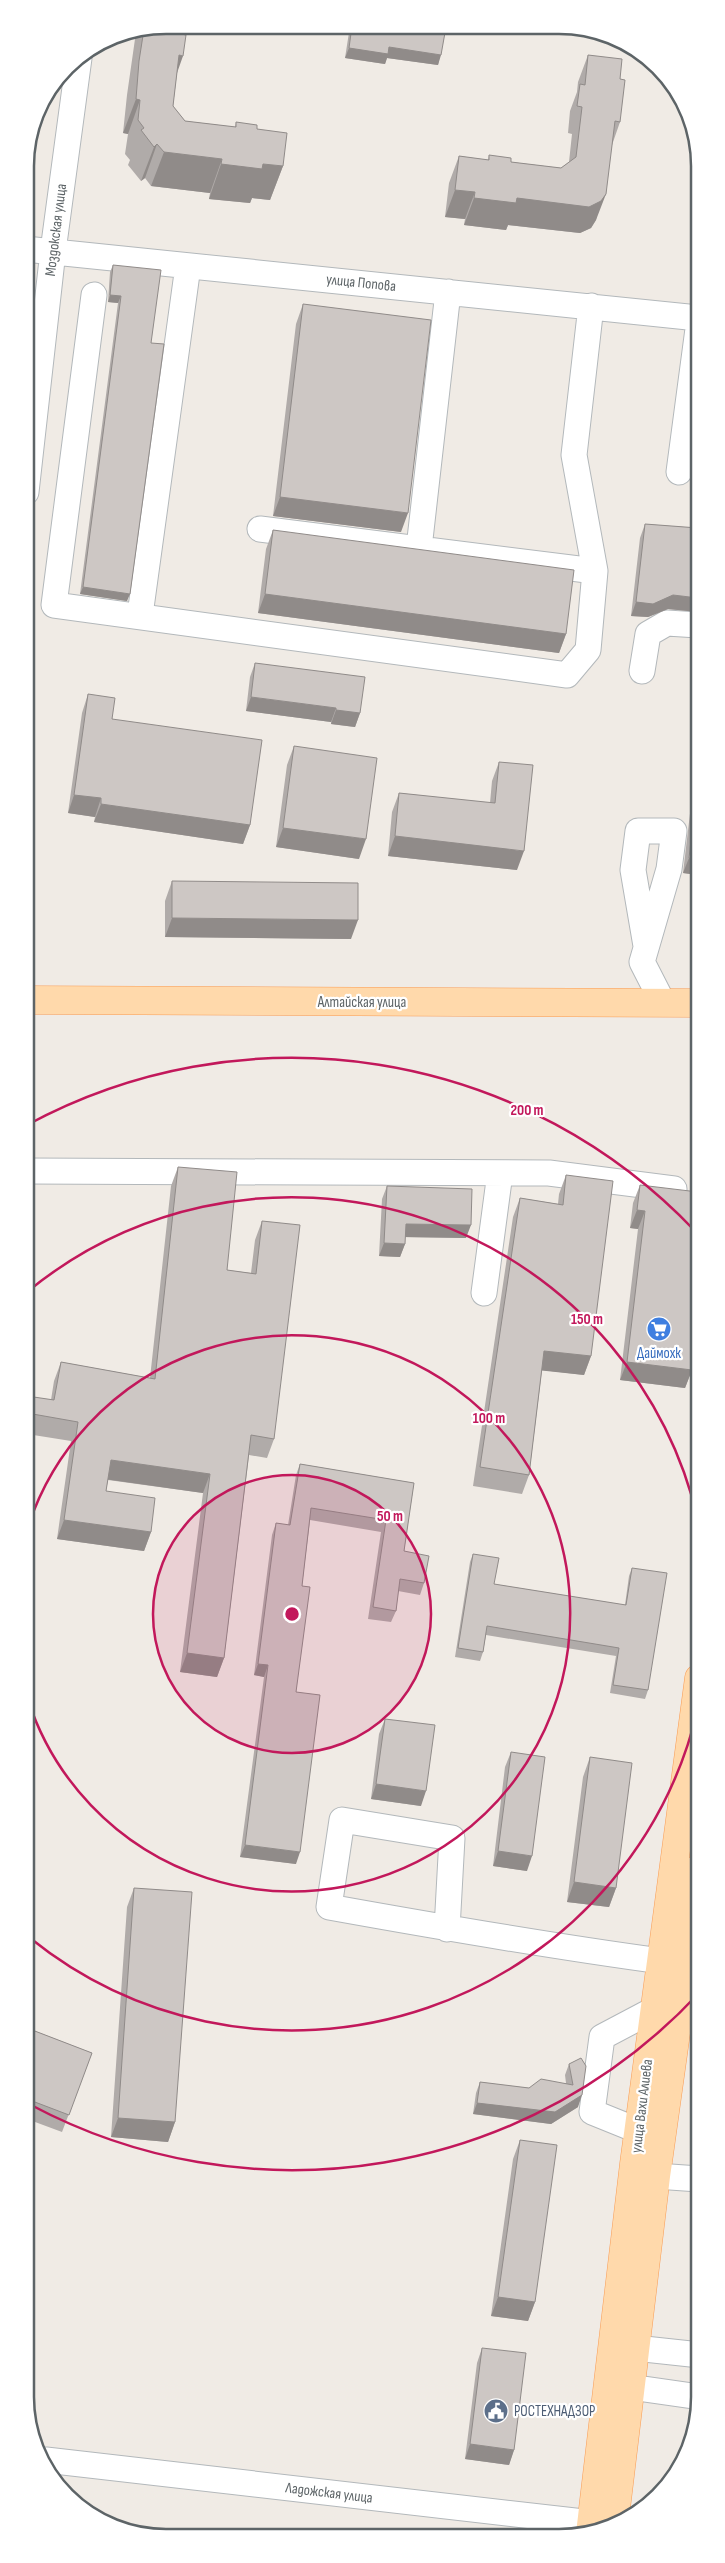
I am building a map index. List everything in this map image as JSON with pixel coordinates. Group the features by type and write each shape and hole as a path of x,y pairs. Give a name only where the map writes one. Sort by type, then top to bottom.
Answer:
{"main road":[{"name":"Алтайская улица","path":"34,1000 691,1003"},
{"name":"улица Вахи Алиева","path":"602,2522 639,2131 691,1738"},
{"name":"улица Вахи Алиева","path":"603,2522 630,2387 656,2176 691,1925"}],"street":[{"name":"Моздокская улица","path":"34,410 78,67"},
{"name":"улица Попова","path":"34,250 691,317"},
{"path":"140,615 188,266"},
{"path":"419,548 448,292"},
{"path":"94,295 54,605 140,615 567,675 588,650 595,571 574,455 591,306"},
{"path":"678,472 691,379"},
{"path":"260,528 595,571"},
{"path":"642,671 648,634 667,622 691,624"},
{"path":"646,946 642,962 662,1001"},
{"path":"34,1171 549,1173 691,1191"},
{"path":"484,1294 500,1173"},
{"path":"447,1929 452,1838 342,1820 329,1908 447,1929 661,1961"},
{"path":"639,2131 592,2112 602,2038 655,2009"},
{"path":"656,2176 691,2178"},
{"path":"635,2348 691,2354"},
{"path":"630,2387 691,2396"},
{"name":"Ладожская улица","path":"50,2461 528,2526 586,2527"}],"building":[{"path":"351,34 445,34 441,55 389,47 388,54 349,48"},
{"path":"186,35 183,56 179,55 173,106 185,121 236,127 236,122 257,125 257,129 287,133 283,166 263,164 262,169 221,164 222,159 164,152 157,144 154,147 141,130 144,128 138,120 140,100 136,99 143,36"},
{"path":"588,55 622,59 620,79 625,80 620,122 615,121 606,194 601,201 589,207 517,198 516,203 474,198 475,192 455,190 459,156 489,160 489,155 511,158 511,162 561,168 576,157 582,107 577,106 580,84 585,85"},
{"path":"113,265 161,270 151,343 164,344 130,594 83,587 121,296 110,295"},
{"path":"303,304 431,320 408,513 280,497"},
{"path":"645,524 691,527 691,597 673,595 653,604 636,602"},
{"path":"273,530 574,570 566,634 265,594"},
{"path":"255,663 365,677 360,713 251,697"},
{"path":"88,694 115,698 112,719 262,740 250,825 101,804 101,798 74,795"},
{"path":"294,746 377,758 366,839 283,828"},
{"path":"499,762 533,765 524,851 395,836 399,793 495,803"},
{"path":"691,840 691,858 689,858"},
{"path":"172,881 358,883 358,920 172,918"},
{"path":"178,1167 237,1172 227,1270 256,1274 262,1221 300,1225 274,1439 251,1435 224,1658 187,1653 210,1474 111,1460 106,1491 155,1498 151,1532 64,1520 78,1422 34,1414 34,1397 54,1400 61,1362 155,1379"},
{"path":"566,1175 613,1181 591,1356 544,1351 529,1475 480,1467 520,1198 563,1205"},
{"name":"Даймохк","path":"640,1185 691,1191 691,1370 627,1362 645,1211 637,1210"},
{"path":"387,1186 472,1189 471,1225 406,1224 405,1244 384,1243"},
{"path":"300,1464 414,1483 404,1551 429,1556 424,1583 400,1579 396,1611 373,1607 386,1520 311,1508 302,1586 310,1587 296,1692 320,1695 300,1852 245,1845 268,1665 258,1664 276,1523 290,1525"},
{"path":"473,1554 499,1558 494,1584 626,1605 632,1568 667,1573 648,1690 613,1685 619,1648 487,1626 483,1652 458,1648"},
{"path":"385,1719 435,1725 426,1791 376,1784"},
{"path":"511,1752 545,1757 532,1856 498,1851"},
{"path":"590,1757 632,1763 616,1888 574,1882"},
{"path":"134,1888 192,1892 175,2122 118,2118"},
{"path":"34,2031 92,2053 69,2115 34,2102"},
{"path":"581,2058 586,2066 582,2095 555,2112 477,2103 480,2082 529,2088 541,2079 573,2085 569,2064"},
{"path":"520,2140 557,2145 535,2302 498,2297"},
{"path":"482,2348 526,2353 514,2450 470,2444"}],"place":[{"name":"Даймохк","path":"659,1329"},
{"name":"РОСТЕХНАДЗОР","path":"496,2411"}]}
